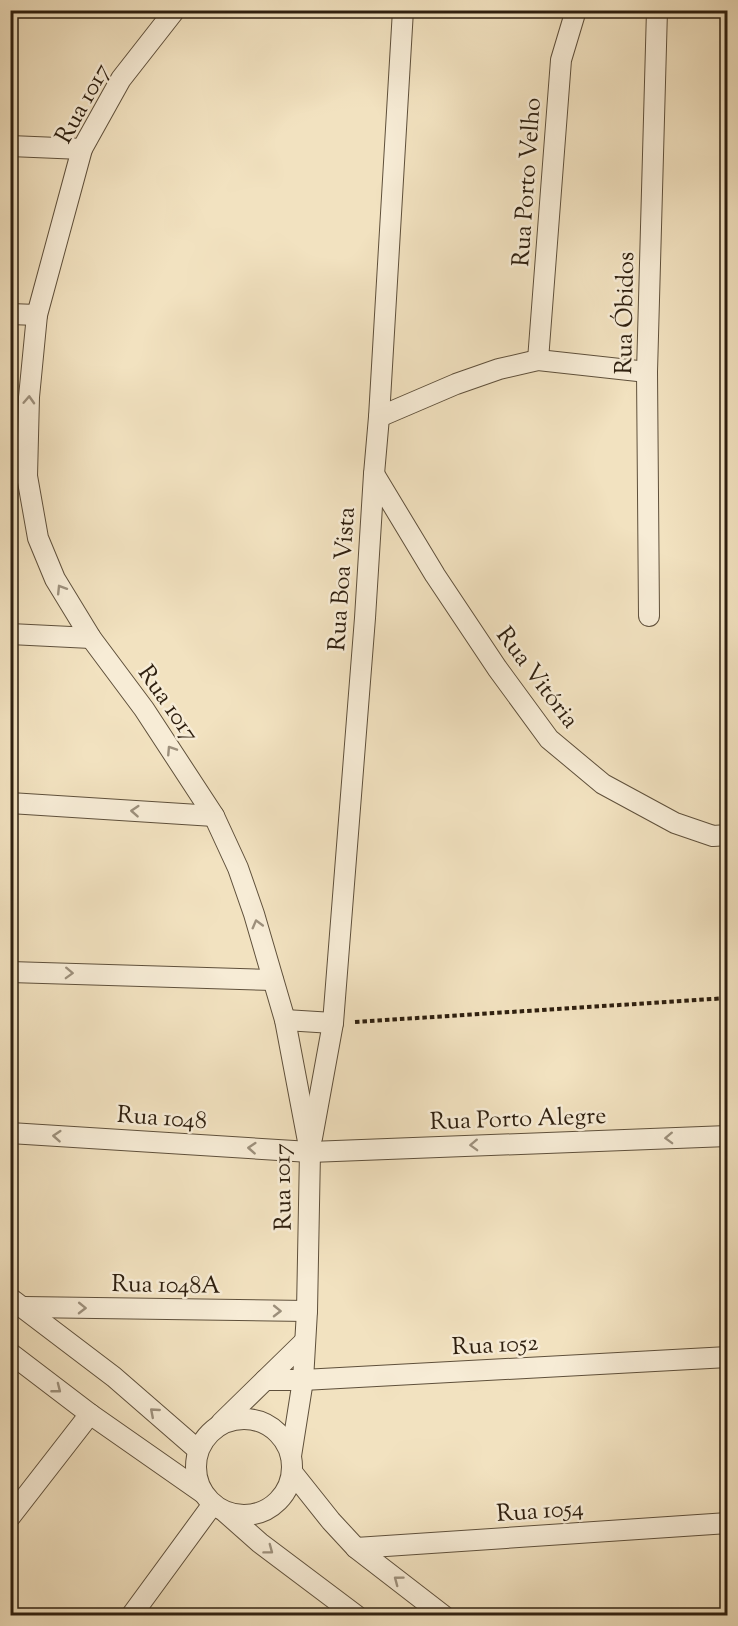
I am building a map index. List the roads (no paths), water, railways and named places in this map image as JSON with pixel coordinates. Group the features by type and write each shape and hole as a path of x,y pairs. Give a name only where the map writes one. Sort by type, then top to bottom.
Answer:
{"street":[{"name":"Rua 1017","path":"175,10 121,79 82,149 37,315 19,476 38,538 55,579 92,638 144,709 214,816 238,868 285,1020 310,1151 307,1311 303,1380 292,1464"},
{"name":"Rua Boa Vista","path":"310,1151 333,1023 379,417 403,10"},
{"name":"Rua Porto Velho","path":"538,360 561,60 576,10"},
{"name":"Rua Óbidos","path":"649,616 647,372 657,10"},
{"path":"10,146 82,149"},
{"path":"10,314 37,315"},
{"path":"379,417 456,384 499,369 538,360 647,372"},
{"name":"Rua Vitória","path":"374,474 435,575 497,668 549,739 613,790 675,823 713,836 728,835"},
{"path":"10,634 92,638"},
{"path":"10,803 214,816"},
{"path":"10,972 273,980"},
{"path":"285,1020 333,1023"},
{"name":"Rua 1048","path":"10,1133 310,1151"},
{"name":"Rua Porto Alegre","path":"310,1151 728,1136"},
{"path":"17,1302 114,1377 198,1450"},
{"name":"Rua 1048A","path":"17,1302 307,1311"},
{"path":"292,1464 288,1487 280,1499 268,1509 255,1515 240,1515 213,1503 197,1479 195,1465 198,1450 206,1437 305,1341"},
{"path":"10,1353 213,1503 351,1614"},
{"name":"Rua 1052","path":"265,1380 303,1380 728,1357"},
{"path":"10,1517 90,1414"},
{"path":"218,1426 232,1420 247,1419 275,1430 285,1442 292,1464 331,1521 356,1548 444,1616"},
{"path":"131,1616 213,1503"},
{"name":"Rua 1054","path":"356,1548 728,1523"}]}
